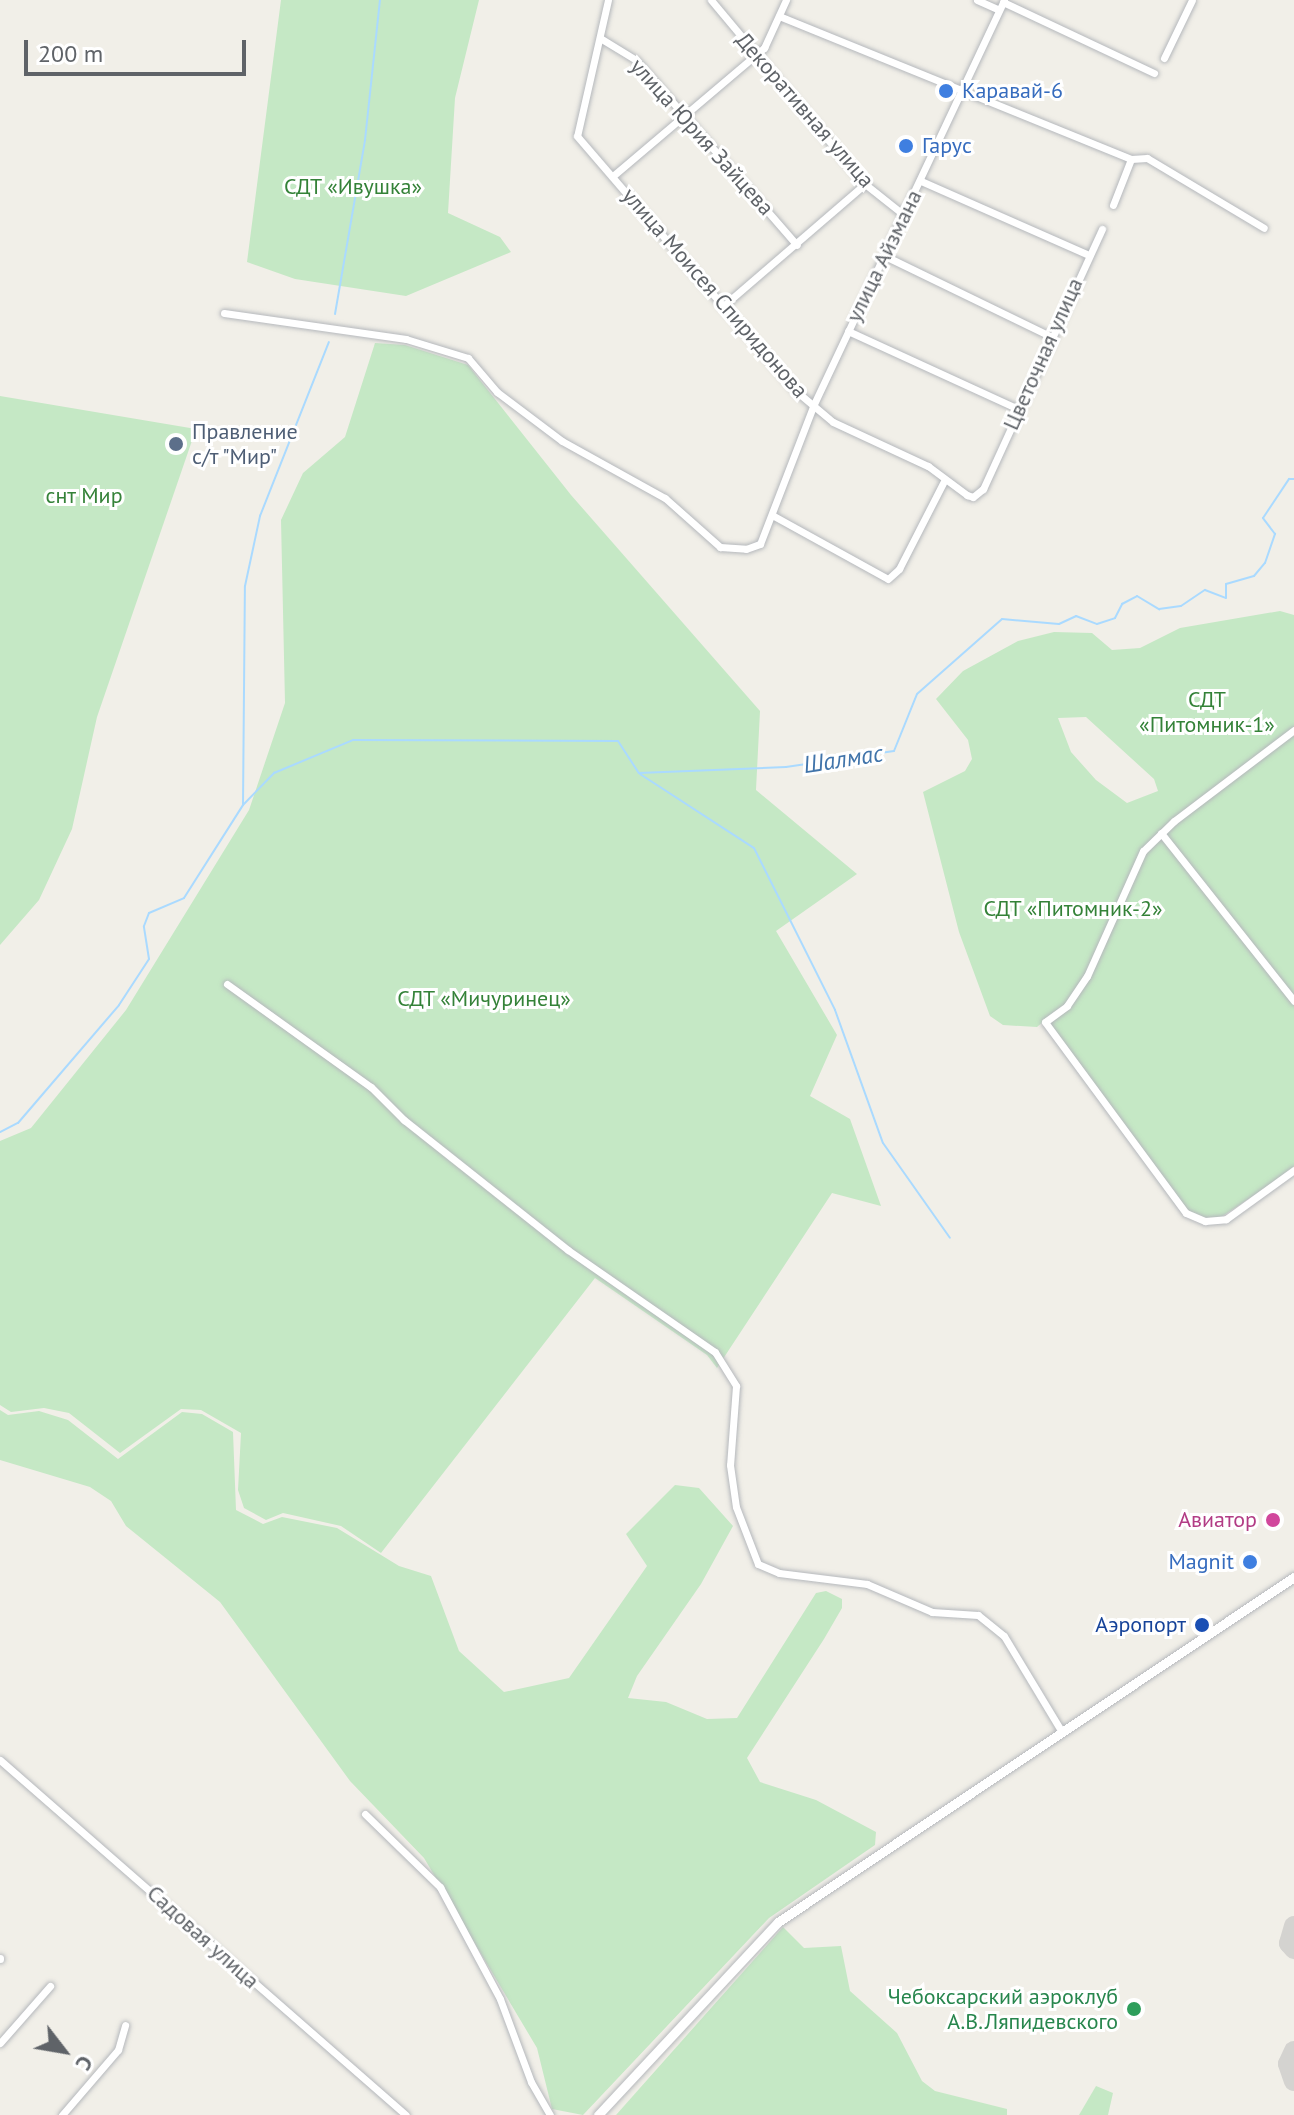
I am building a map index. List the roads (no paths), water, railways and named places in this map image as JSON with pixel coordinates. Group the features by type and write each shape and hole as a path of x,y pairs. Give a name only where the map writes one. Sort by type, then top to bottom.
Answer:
{"street":[{"path":"600,38 608,0"},
{"name":"Декоративная улица","path":"711,0 865,184 904,215"},
{"path":"614,175 757,55 786,0"},
{"path":"977,0 999,10"},
{"path":"1003,1 1154,73"},
{"name":"улица Айзмана","path":"224,313 406,339 468,358 497,392 550,433 592,462 665,498 720,547 746,549 760,544 814,404 1003,1"},
{"path":"1164,58 1189,1"},
{"path":"779,16 1131,159 1155,162 1264,228"},
{"name":"улица Юрия Зайцева","path":"600,38 636,60 797,245"},
{"name":"улица Моисея Спиридонова","path":"600,38 575,129 796,391 833,422 928,466 944,481 973,497 987,480"},
{"path":"1113,205 1131,159"},
{"path":"921,181 1089,255"},
{"path":"723,306 865,184"},
{"name":"Цветочная улица","path":"987,480 1050,336 1102,229"},
{"path":"885,256 1050,336"},
{"path":"848,331 1018,409"},
{"path":"772,515 888,579 899,569 944,481"},
{"path":"1294,730 1161,833 1134,866 1109,931 1074,998 1045,1022 1186,1213 1205,1221 1226,1219 1294,1170"},
{"path":"1161,833 1294,1001"},
{"path":"227,984 371,1087 404,1120 568,1250 715,1352 736,1386 730,1465 736,1507 758,1564 779,1573 867,1584 932,1612 978,1615 1004,1636 1062,1732"},
{"path":"598,2115 778,1922 1294,1577"},
{"name":"Садовая улица","path":"0,1760 406,2115"},
{"path":"365,1814 440,1887 500,1999 531,2082 550,2115"},
{"path":"0,2043 50,1986"},
{"path":"62,2115 118,2050 125,2025"}],"waterway":[{"path":"335,314 365,140 380,0"},
{"path":"0,1132 18,1123 119,1005 149,959 144,926 149,913 184,898 243,805 245,586 260,516 329,342"},
{"name":"Шалмас","path":"243,805 274,773 353,740 618,741 639,773 786,767 894,751 917,694 1002,619 1059,624 1076,616 1097,624 1115,618 1122,604 1137,596 1159,609 1181,606 1205,590 1226,598 1226,584 1254,576 1265,563 1275,534 1263,518 1289,479 1294,479"},
{"path":"640,774 754,848 835,1010 883,1143 950,1238"}],"place":[{"name":"Каравай-6","path":"946,91"},
{"name":"Гарус","path":"906,146"},
{"name":"Правление с/т \"Мир\"","path":"176,444"},
{"name":"Авиатор","path":"1273,1520"},
{"name":"Magnit","path":"1250,1562"},
{"name":"Аэропорт","path":"1202,1625"},
{"name":"Чебоксарский аэроклуб А.В.Ляпидевского","path":"1134,2009"}],"park label":[{"name":"СДТ «Ивушка»","path":"353,187"},
{"name":"снт Мир","path":"84,496"},
{"name":"СДТ «Питомник-1»","path":"1207,712"},
{"name":"СДТ «Питомник-2»","path":"1073,909"},
{"name":"СДТ «Мичуринец»","path":"484,999"}]}
